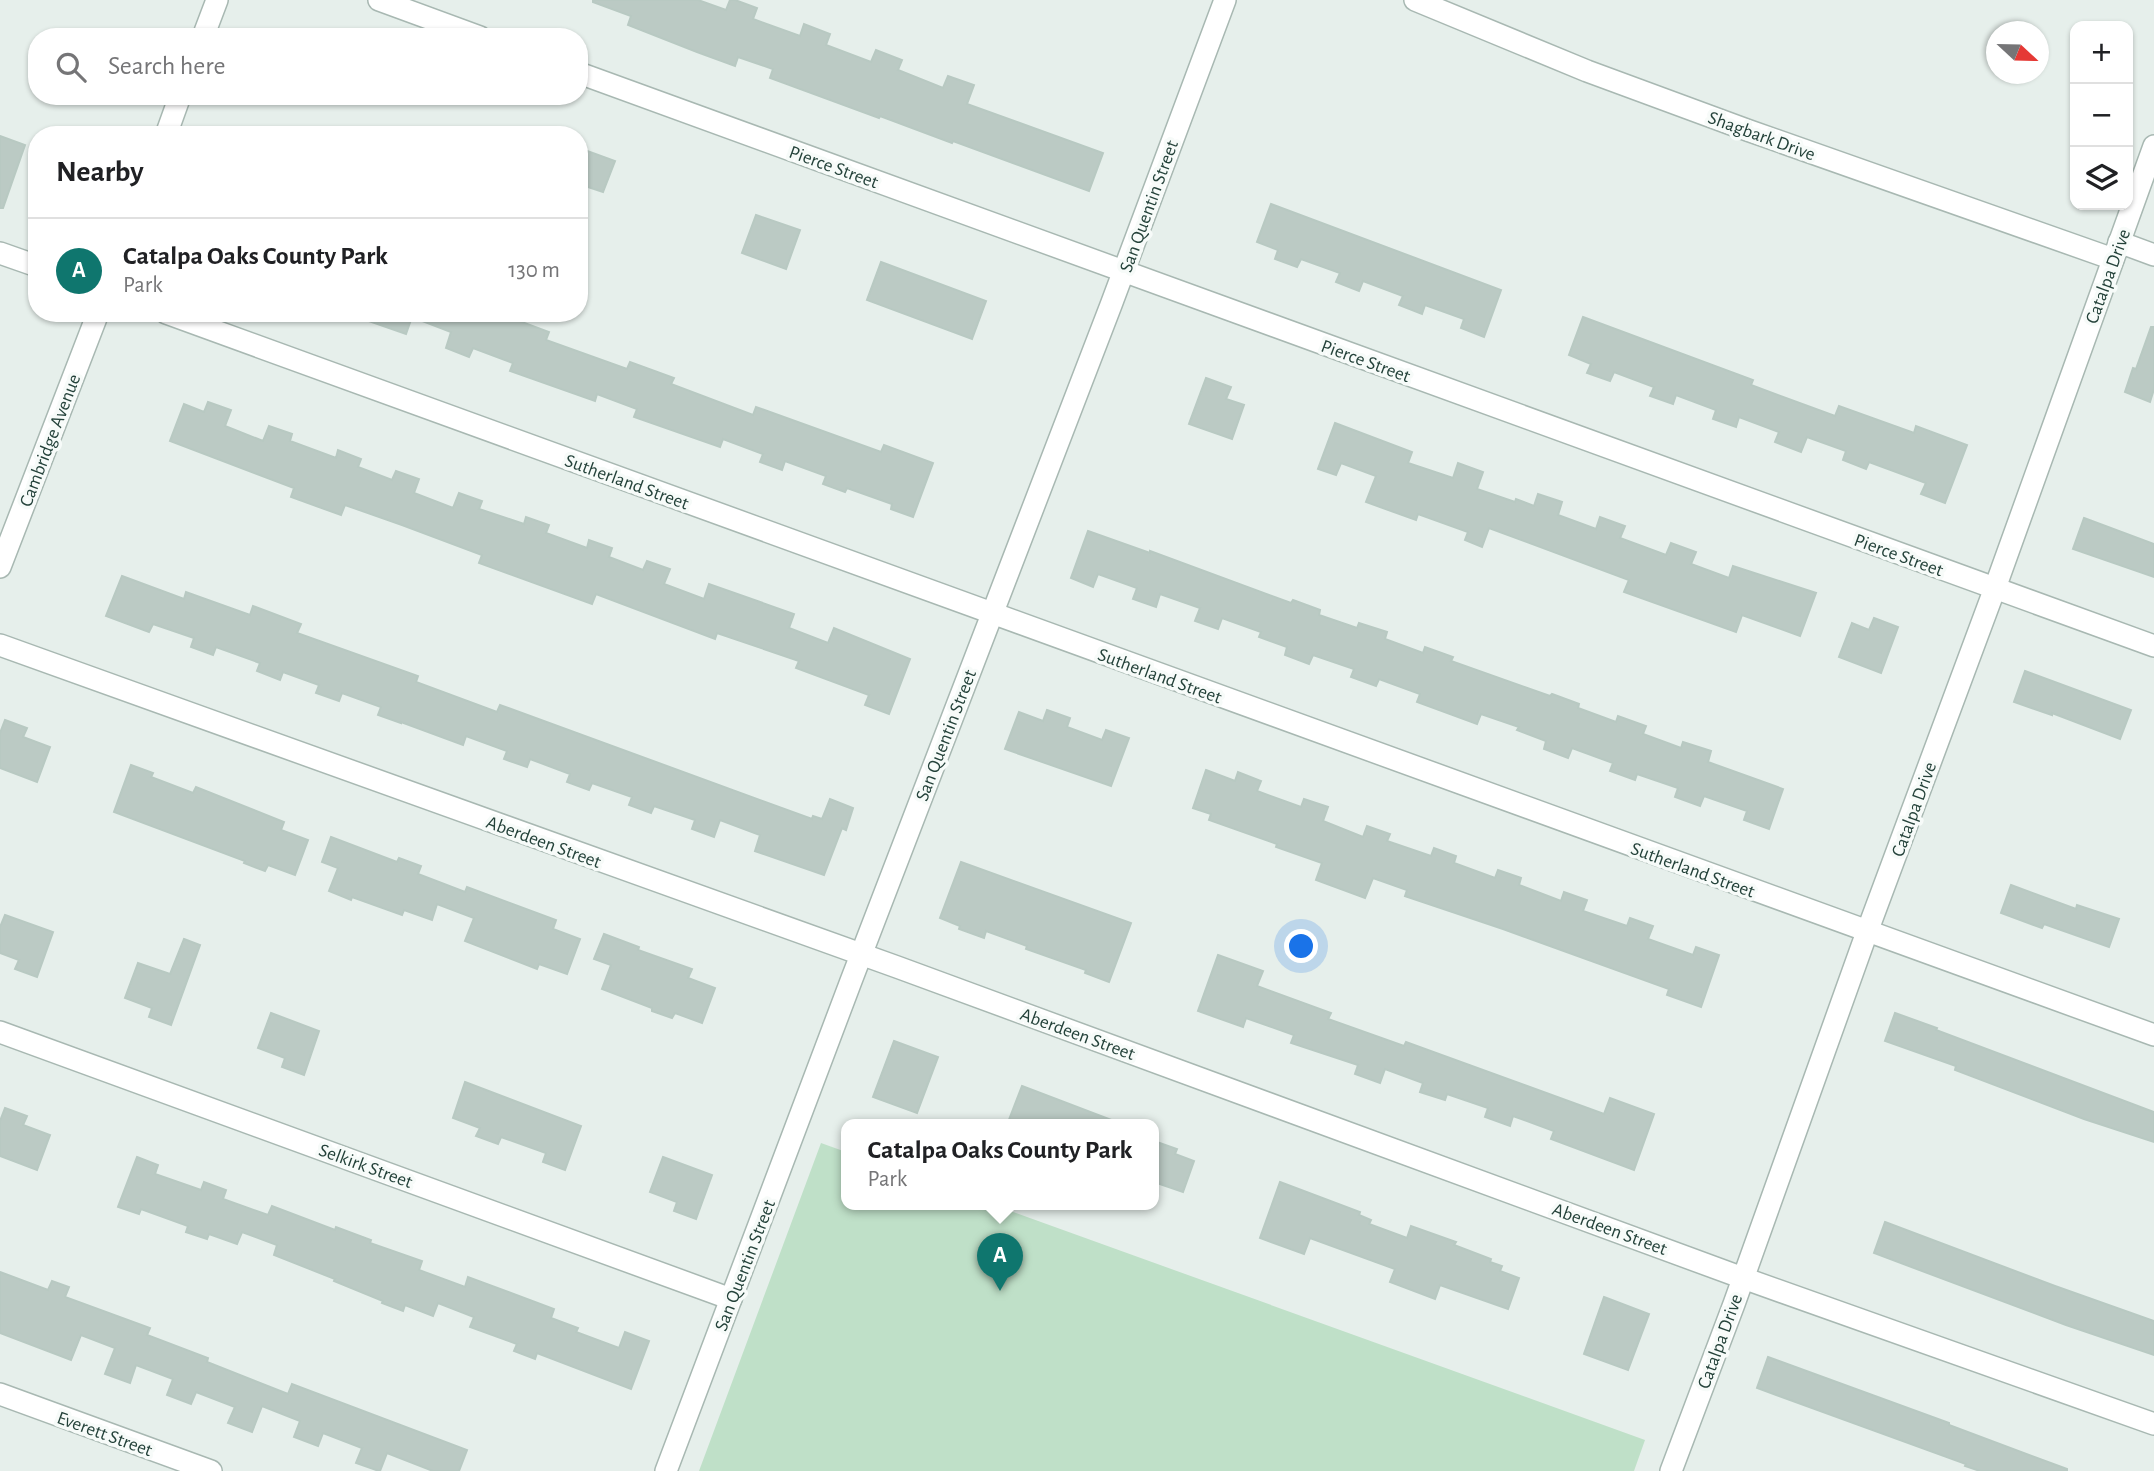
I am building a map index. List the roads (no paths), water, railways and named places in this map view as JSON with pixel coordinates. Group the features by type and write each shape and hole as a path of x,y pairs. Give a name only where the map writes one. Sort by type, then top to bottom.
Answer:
{"street":[{"path":"206,28 217,0"},
{"path":"379,0 455,28"},
{"name":"San Quentin Street","path":"666,1471 1225,0"},
{"name":"Shagbark Drive","path":"1415,0 1648,94 2116,251 2154,255"},
{"name":"Pierce Street","path":"588,76 2154,646"},
{"path":"169,126 177,105"},
{"name":"Catalpa Drive","path":"1671,1471 2154,146"},
{"path":"0,253 28,263"},
{"name":"Cambridge Avenue","path":"0,567 95,322"},
{"name":"Sutherland Street","path":"191,322 2154,1035"},
{"name":"Aberdeen Street","path":"0,645 862,955 1742,1278 2154,1424"},
{"name":"Selkirk Street","path":"0,1032 731,1298"},
{"name":"Everett Street","path":"0,1394 211,1471"}],"place":[{"name":"Catalpa Oaks County Park","path":"1000,1291"}]}
